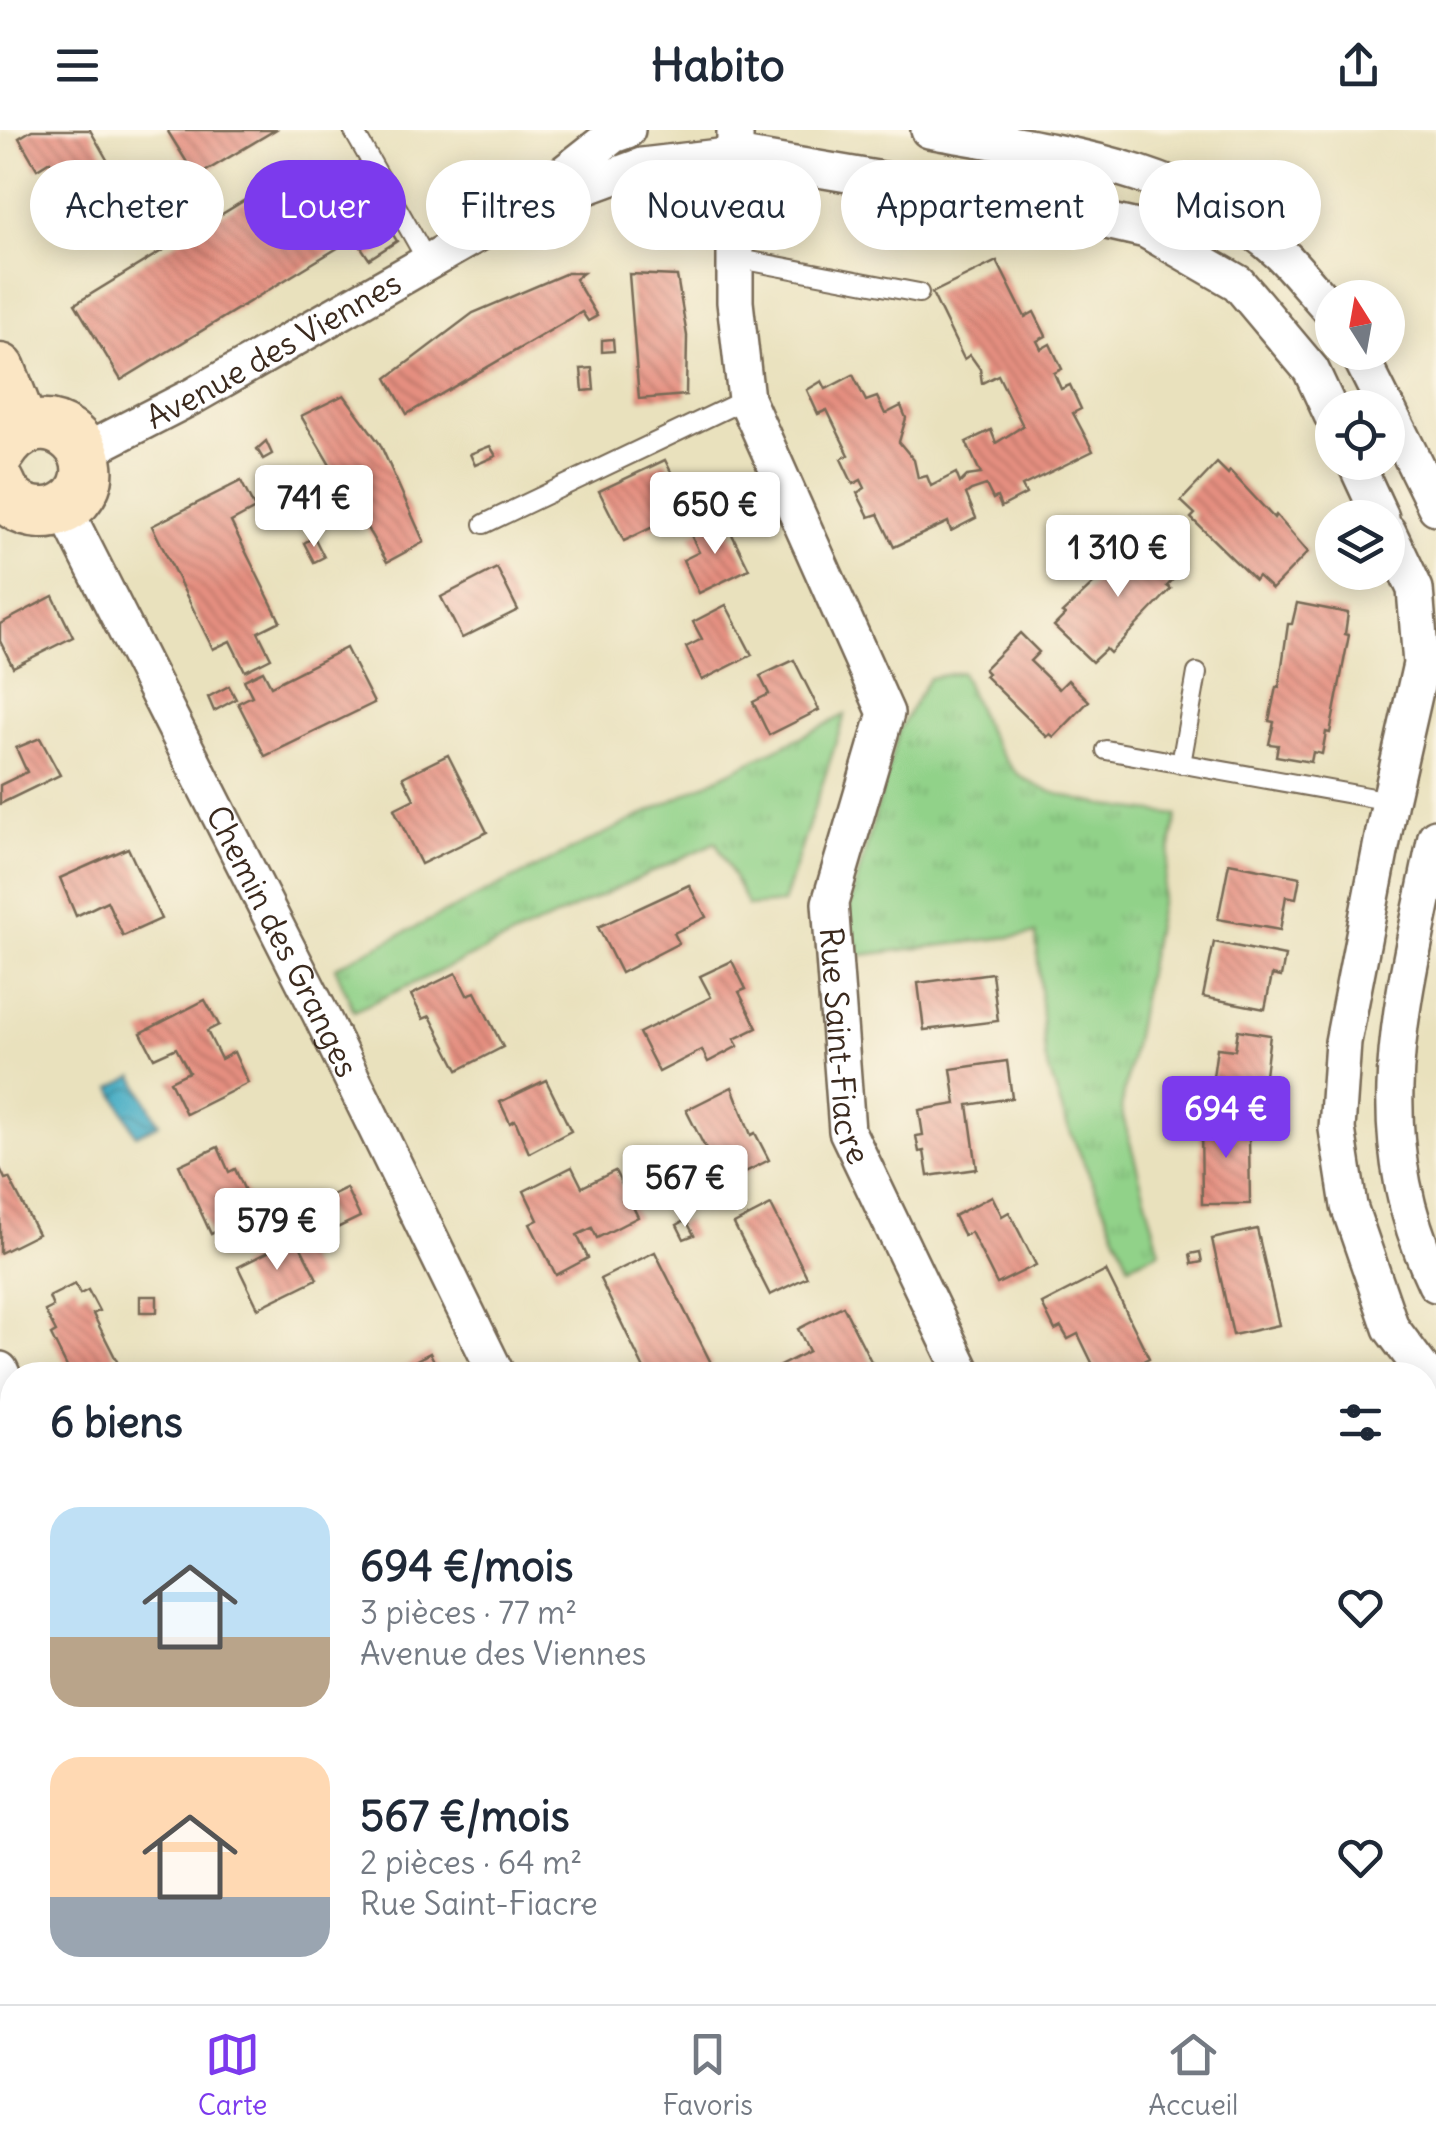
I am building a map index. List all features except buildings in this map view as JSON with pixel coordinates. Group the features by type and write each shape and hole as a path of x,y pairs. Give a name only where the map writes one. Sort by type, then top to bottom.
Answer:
{"street":[{"name":"Avenue des Viennes","path":"581,160 613,135 627,130"},
{"path":"929,130 1077,157 1165,181 1215,207 1279,252 1315,293"},
{"name":"Avenue des Viennes","path":"591,185 642,166 735,142 1146,230 1238,283 1311,370 1320,390"},
{"name":"Rue Saint-Fiacre","path":"735,142 734,302 746,399 886,713 830,903 848,1131 958,1362"},
{"name":"Avenue des Viennes","path":"84,452 195,395 452,250"},
{"path":"0,369 12,441 41,424 59,428 74,437 84,452 87,467 85,482 67,507 49,514 4,502"},
{"path":"1405,445 1436,508"},
{"name":"Chemin des Granges","path":"67,507 74,528 320,1013 491,1362"},
{"path":"1405,568 1415,589 1421,664 1343,1042 1336,1129 1350,1206 1392,1328 1417,1362"},
{"path":"1436,837 1396,1040 1393,1112 1400,1180 1417,1243 1436,1284"}],"lane":[{"path":"353,130 429,264"},
{"path":"734,258 919,292"},
{"path":"484,524 746,399"},
{"path":"1181,764 1197,673"},
{"path":"1106,750 1390,801"}],"green space":[{"path":"961,672 996,747 1027,780 1090,802 1177,815 1121,1109 1160,1251 1129,1265 1066,1122 1045,1058 1036,934 853,956 847,915 899,730 929,678"},
{"path":"845,715 783,903 748,906 716,842 354,1011 335,967"}],"water":[{"path":"134,1076 159,1124 136,1135 112,1088"}]}
